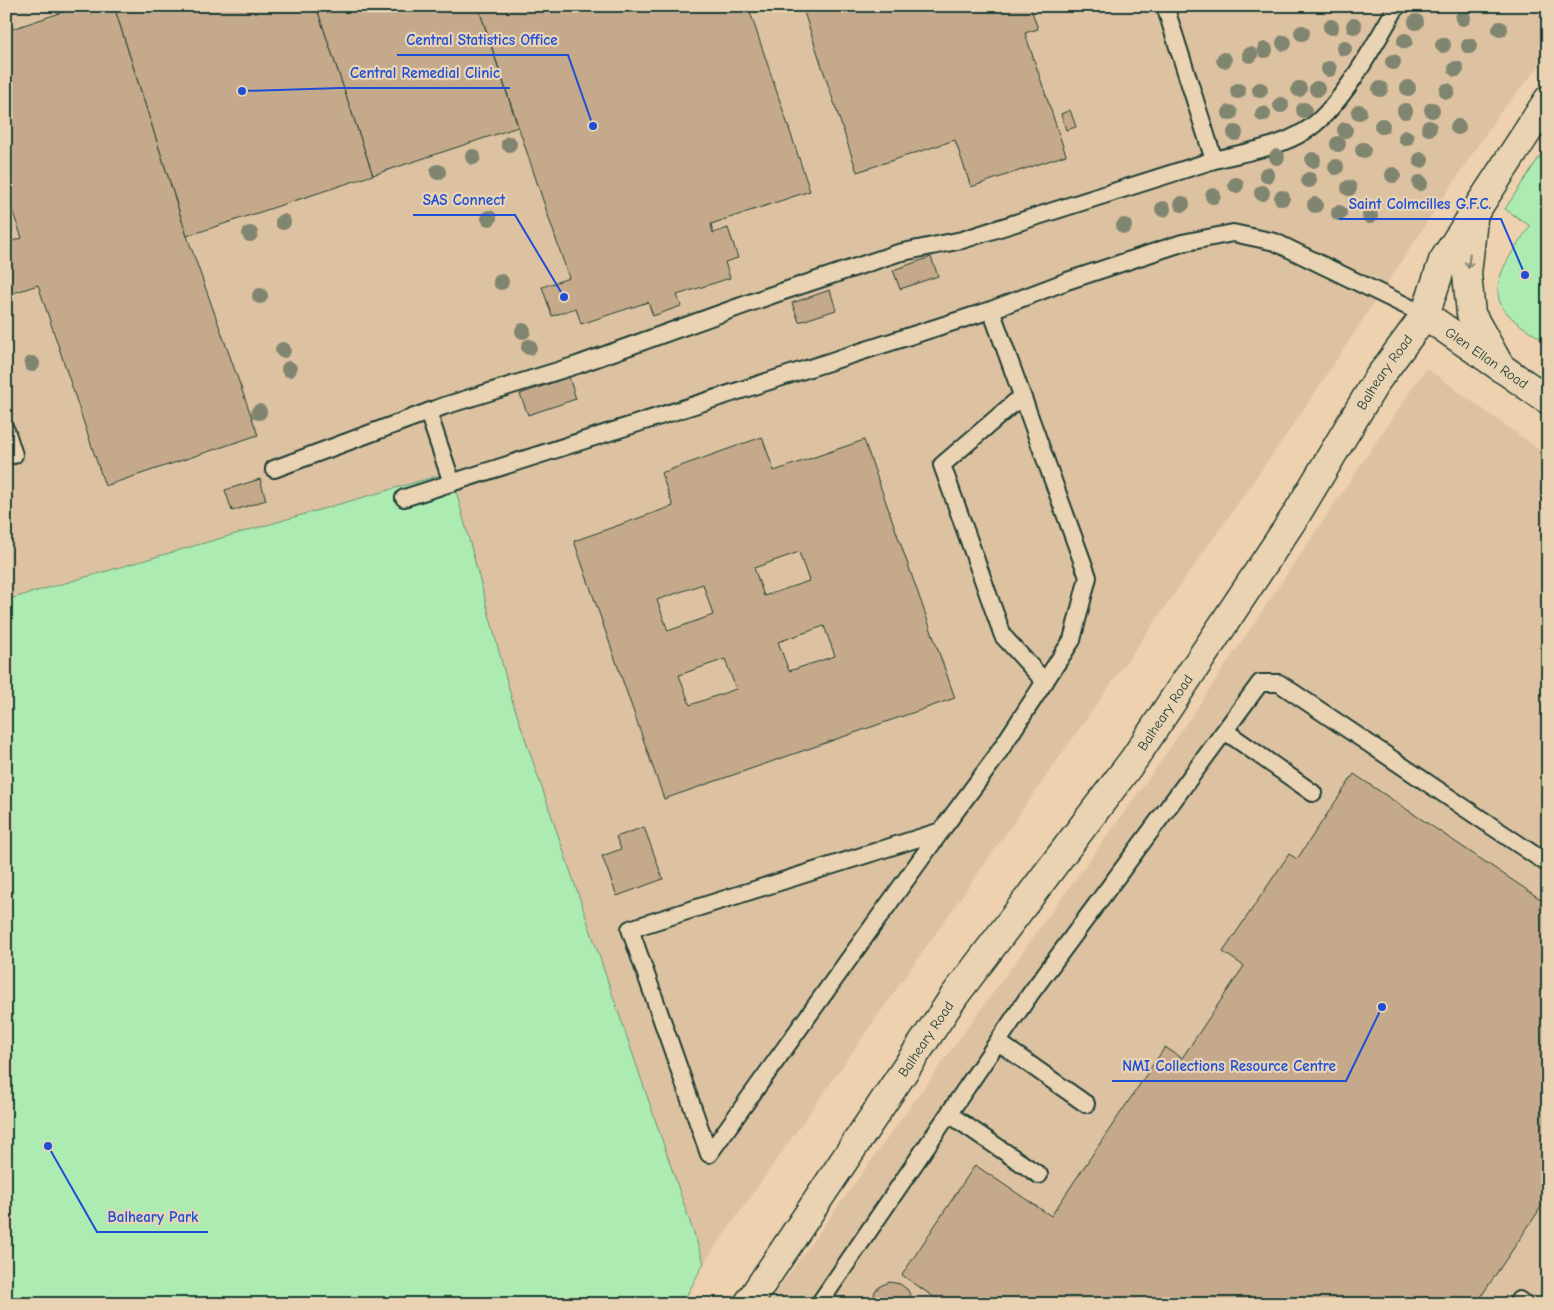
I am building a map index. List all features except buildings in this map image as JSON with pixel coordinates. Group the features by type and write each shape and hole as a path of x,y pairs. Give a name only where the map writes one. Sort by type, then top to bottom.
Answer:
{"street":[{"name":"Balheary Road","path":"748,1304 955,995 1134,759 1296,515 1377,380 1425,315 1443,261 1548,100"},
{"path":"1474,213 1467,274 1471,314 1501,368"},
{"name":"Glen Ellan Road","path":"1425,315 1548,400"}],"lane":[{"path":"1165,6 1214,160"},
{"path":"274,469 428,412 577,365 762,298 898,253 962,240 1214,160 1279,144 1305,131 1324,115 1365,58 1397,6"},
{"path":"404,498 991,310 1067,281 1182,243 1233,232 1275,242 1425,315"},
{"path":"940,831 630,929 709,1154 940,831 993,761 1072,640 1088,577 991,310"},
{"path":"1022,396 942,465 1003,636 1045,682"},
{"path":"428,412 452,483"},
{"path":"6,430 14,455"},
{"path":"819,1304 1031,993 1260,683 1278,683 1548,864"},
{"path":"1225,731 1314,793"},
{"path":"998,1042 1086,1104"},
{"path":"949,1114 1039,1175"}],"shaded area":[{"path":"6,6 1548,6 1548,56 1498,115 1300,415 704,1263 512,700 451,472 6,600"},
{"path":"1426,368 1548,456 1548,1304 767,1304 1159,764"}],"green space":[{"path":"1548,144 1548,343 1507,313 1500,303 1498,292 1499,280 1504,268 1530,226 1505,209"},
{"path":"451,472 512,700 704,1263 682,1304 6,1304 6,600"}],"place":[{"name":"Central Remedial Clinic","path":"242,91"},
{"name":"Central Statistics Office","path":"593,126"},
{"name":"Saint Colmcilles G.F.C.","path":"1525,275"},
{"name":"SAS Connect","path":"564,297"},
{"name":"NMI Collections Resource Centre","path":"1382,1007"},
{"name":"Balheary Park","path":"48,1146"}]}
